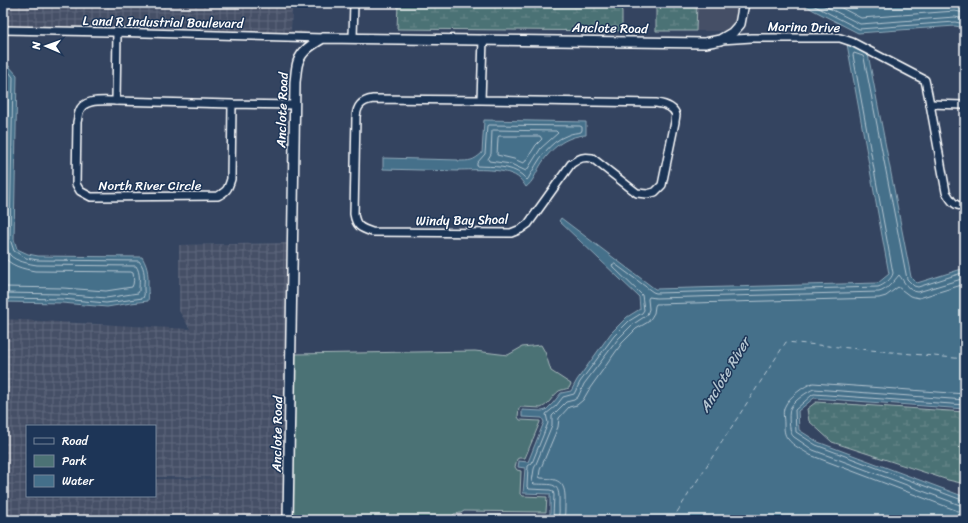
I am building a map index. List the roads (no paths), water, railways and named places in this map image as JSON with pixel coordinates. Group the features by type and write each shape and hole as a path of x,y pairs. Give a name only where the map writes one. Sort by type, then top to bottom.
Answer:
{"street":[{"path":"353,37 354,3"},
{"name":"Anclote Road","path":"288,520 294,105 298,62 303,52 312,44 323,38 353,37 705,43 720,40 732,33 740,24 744,3"},
{"name":"L and R Industrial Boulevard","path":"3,30 323,38"},
{"path":"116,101 118,32"},
{"name":"Marina Drive","path":"720,40 752,38 840,38 872,51 925,80 946,192 952,202 965,206"},
{"path":"481,100 483,39"},
{"name":"Windy Bay Shoal","path":"373,99 481,100 663,104 669,107 676,115 662,185 655,192 647,194 637,193 592,158 579,158 571,164 528,224 511,233 372,232 361,227 356,222 354,214 356,117 359,105 367,100 373,99"},
{"name":"North River Circle","path":"232,104 231,179 225,193 210,197 91,197 80,192 76,184 76,151 77,122 79,111 83,105 97,101 294,105"},
{"path":"930,104 965,106"}],"water":[{"path":"802,3 965,3 965,28 955,26 858,33"},
{"name":"Anclote River","path":"847,44 868,54 911,277 917,283 965,268 965,409 814,398 798,411 799,430 818,442 965,497 965,520 464,520 464,515 550,515 550,494 523,493 525,468 518,467 519,461 528,462 544,422 542,418 522,417 522,410 546,410 561,393 571,391 577,380 611,333 627,317 640,309 639,297 559,221 561,218 655,289 878,283 889,274"},
{"path":"3,63 8,65 17,75 14,239 17,249 28,254 38,256 142,257 148,272 148,301 107,307 62,303 3,302"},
{"path":"484,120 586,122 586,135 571,138 553,149 526,187 515,175 499,171 383,169 383,158 458,161 468,161 474,159 482,153"}]}
